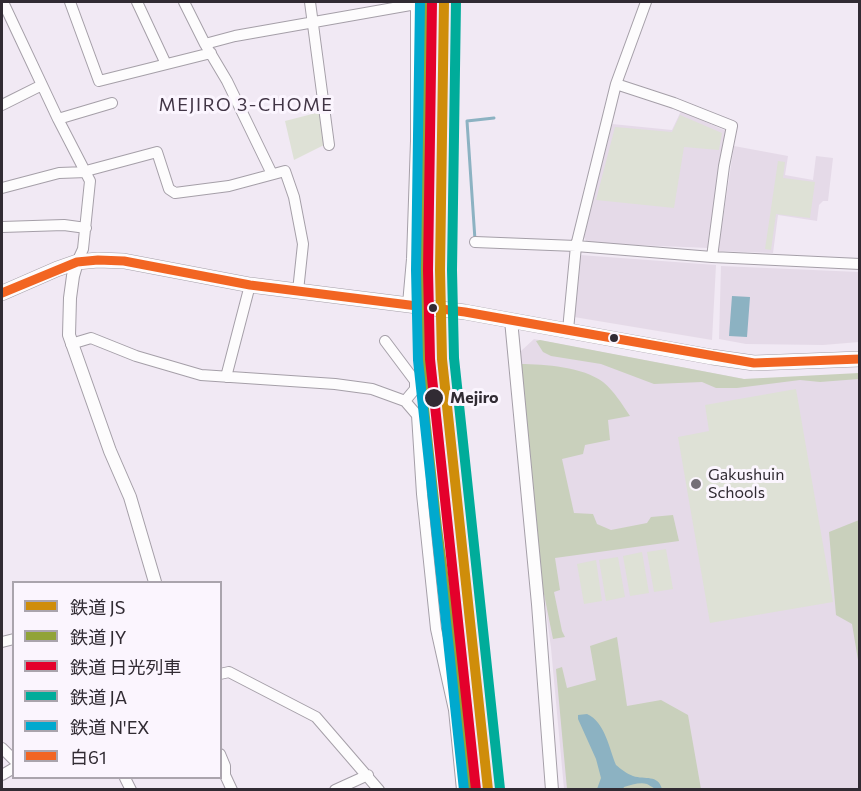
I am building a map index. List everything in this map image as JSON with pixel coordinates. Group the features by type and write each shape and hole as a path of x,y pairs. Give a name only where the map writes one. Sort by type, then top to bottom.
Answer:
{"main road":[{"path":"2,292 77,262 124,261 250,285 465,312 754,363 860,359"}],"street":[{"path":"3,2 90,181 83,249 73,276 68,328 71,344 110,451 130,497 155,581"},
{"path":"70,2 99,81 166,64 235,36 388,6 416,3 413,304"},
{"path":"137,2 166,64"},
{"path":"184,2 227,81 272,174"},
{"path":"310,2 329,145"},
{"path":"568,330 576,246 616,84 646,2"},
{"path":"616,84 674,103 732,126 724,166 712,257"},
{"path":"2,105 42,85"},
{"path":"58,119 112,103"},
{"path":"2,188 59,173 86,171 157,152 169,189 175,192 229,186 285,171 294,197 303,243 298,291"},
{"path":"2,227 64,225 86,228"},
{"path":"475,242 860,264"},
{"path":"226,377 250,285"},
{"path":"511,320 539,616 552,789"},
{"path":"71,344 91,338 136,356 201,375 335,384 372,389 405,401 417,415 422,494 436,629 454,710 462,789"},
{"path":"385,341 415,381 415,389 411,398 405,401"},
{"path":"222,674 229,672 315,717 379,789"},
{"path":"222,759 225,766 223,773 232,789"},
{"path":"334,789 368,775"}],"shaded area":[{"path":"681,111 726,131 709,248 587,243 584,237 612,124 672,130"},
{"path":"320,112 326,144 294,160 285,121"},
{"path":"680,115 722,133 719,150 684,147 674,208 596,200 615,127 672,132"},
{"path":"734,146 788,156 785,175 813,180 816,156 833,158 828,201 823,201 819,205 817,221 778,215 773,253 718,251"},
{"path":"778,161 785,162 783,178 815,182 810,218 776,214 771,250 765,249"},
{"path":"580,255 716,265 712,340 574,317"},
{"path":"721,266 859,272 859,342 823,345 746,344 719,339"},
{"name":"Gakushuin Schools","path":"534,339 744,379 859,375 859,789 564,789 520,364 521,351"},
{"path":"796,389 833,602 710,623 678,437 709,431 705,405"},
{"path":"666,549 673,589 654,592 647,552"},
{"path":"642,552 649,593 630,596 623,556"},
{"path":"618,557 625,597 606,601 599,560"},
{"path":"596,560 602,601 584,604 577,564"}],"green space":[{"path":"536,341 744,379 859,373 859,379 820,382 800,380 737,388 716,388 702,382 654,384 601,364 551,356 543,352"},
{"path":"520,364 563,367 595,377 611,389 630,416 608,420 610,440 585,445 583,454 562,459 574,513 593,514 597,524 611,530 647,523 651,517 673,515 679,541 555,558 560,590 554,592 565,637 553,639 543,589"},
{"path":"859,520 860,659 858,660 852,624 836,615 829,532"},
{"path":"617,637 627,706 661,700 688,715 701,789 567,789 556,669 562,667 567,688 596,680 590,646"}],"water":[{"path":"732,296 750,297 747,337 729,336"},
{"path":"587,714 602,729 616,765 633,776 654,779 662,789 655,789 641,783 623,789 597,789 601,778 596,759 578,719 578,715"}],"waterway":[{"path":"475,240 467,121 494,118"}],"rail line":[{"name":"N'EX","path":"420,2 416,270 418,360 464,790"},
{"name":"JY","path":"429,2 423,270 423,399 437,528 472,790"},
{"name":"日光列車","path":"432,2 428,270 430,359 476,790"},
{"name":"JS","path":"444,2 440,270 442,359 488,790"},
{"name":"JA","path":"456,2 452,270 454,358 500,789"}],"transit line":[{"name":"白61","path":"2,293 77,262 124,261 250,285 465,312 754,363 860,359"}],"place":[{"name":"Mejiro","path":"434,398"},
{"name":"Gakushuin Schools","path":"696,484"}],"district":[{"name":"MEJIRO 3-CHOME","path":"246,105"}]}
